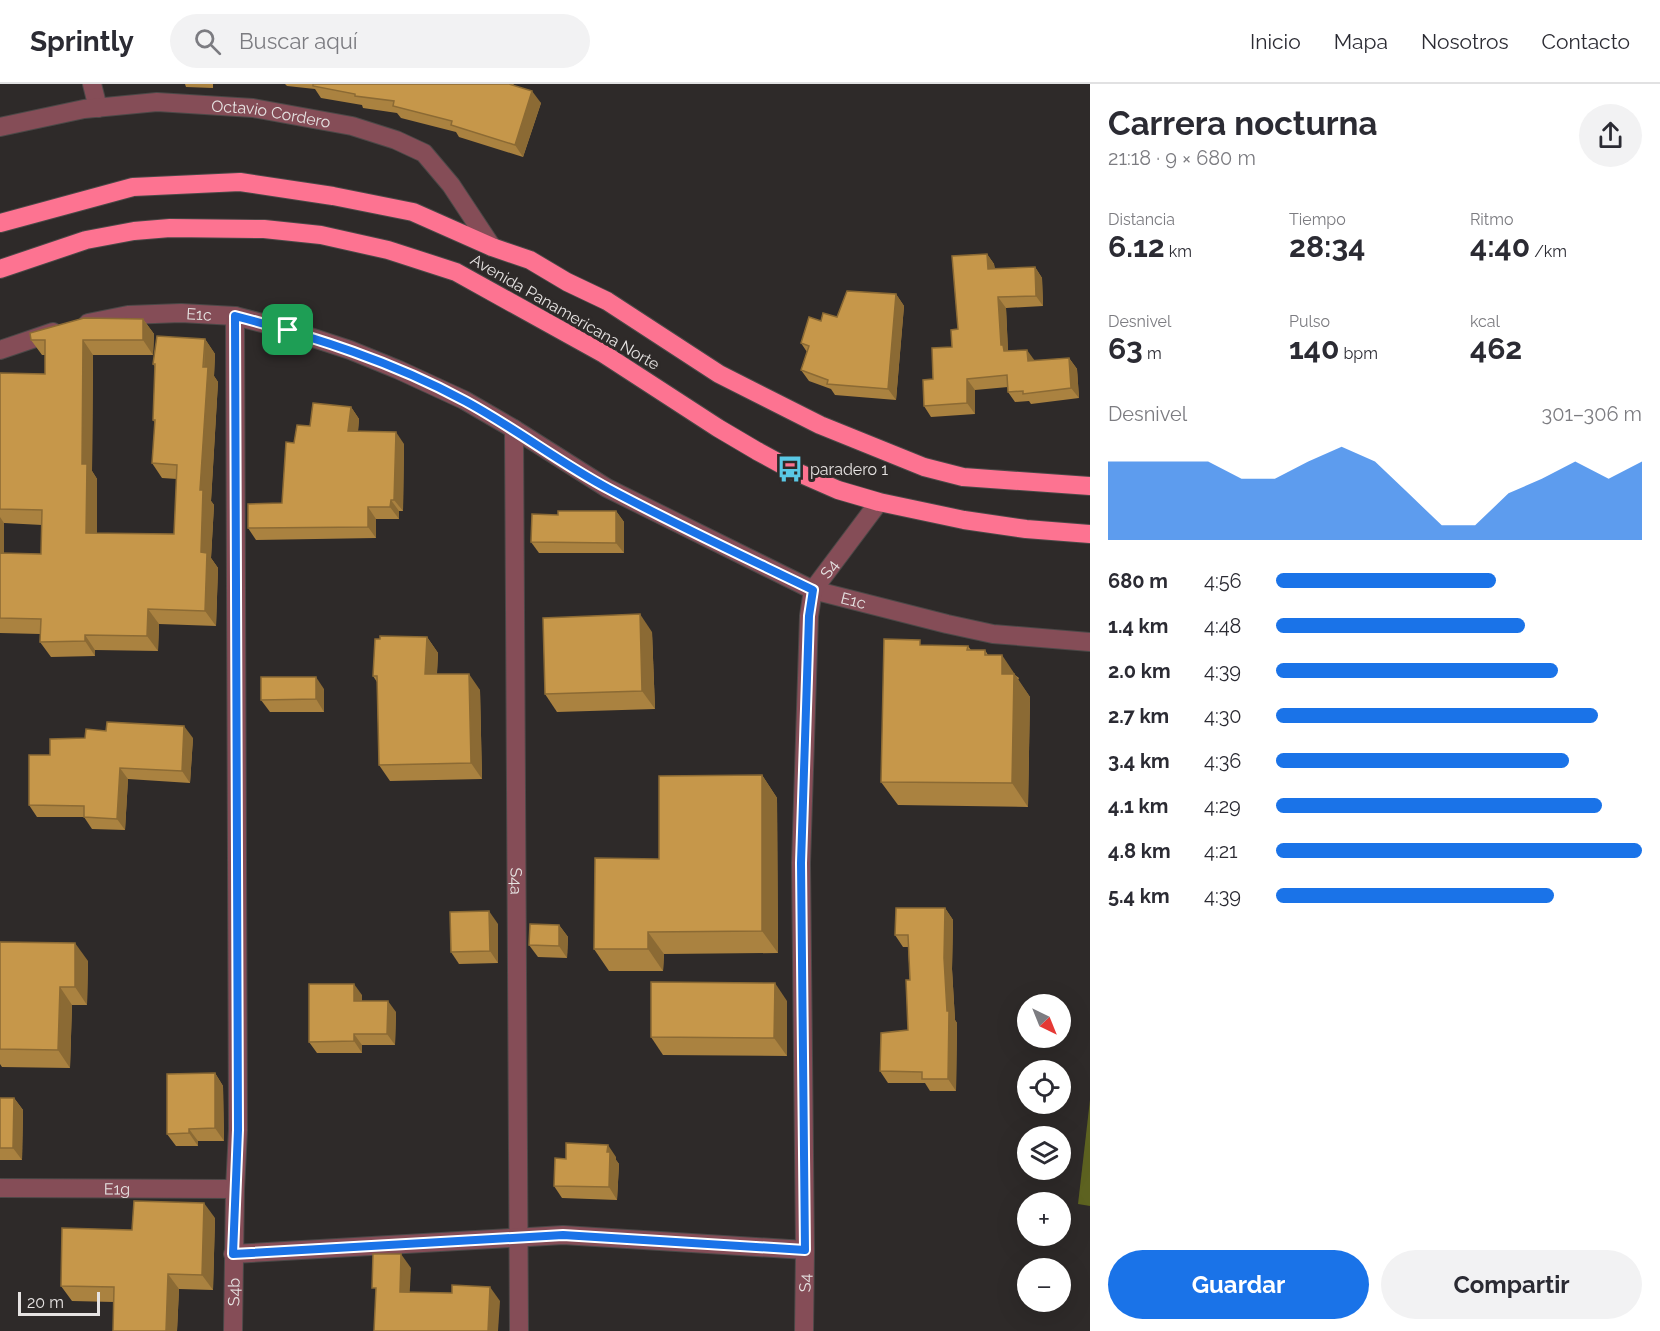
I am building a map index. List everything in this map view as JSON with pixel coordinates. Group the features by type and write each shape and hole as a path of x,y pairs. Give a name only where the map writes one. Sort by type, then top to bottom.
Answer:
{"highway":[{"name":"Avenida Panamericana Norte","path":"0,224 133,187 240,182 333,195 413,212 492,247 530,260 567,282 607,301 719,374 820,425 924,467 963,477 1090,486"},
{"name":"Avenida Panamericana Norte","path":"0,269 86,240 134,231 170,228 264,229 321,235 388,250 456,272 604,354 757,451 790,469 838,490 879,502 964,520 1026,529 1090,534"}],"street":[{"path":"92,84 98,108"},
{"name":"Octavio Cordero","path":"0,127 98,108 157,102 253,108 352,126 396,140 424,153 451,185 492,247"},
{"name":"E1c","path":"0,350 72,326 128,315 235,316 288,330 370,358 464,400 607,488 813,590 993,634 1090,642"},
{"name":"S4b","path":"233,1331 233,1254 238,1130 235,316"},
{"name":"S4a","path":"514,429 519,1331"},
{"name":"S4","path":"804,1331 801,863 809,616 813,590 879,502"},
{"name":"E1g","path":"0,1188 235,1189"},
{"path":"233,1254 563,1235 805,1250"}],"green space":[{"path":"1090,1100 1090,1206 1078,1204"}],"building":[{"path":"313,84 509,84 532,91 515,145 451,125 452,121 393,106 394,101 355,96 355,94 313,86"},
{"path":"987,254 988,269 1035,267 1036,296 998,297 1001,345 1004,351 1027,350 1028,361 1069,358 1071,388 1023,394 1023,391 1008,392 1007,375 967,379 967,403 924,406 923,380 933,379 932,348 952,347 951,330 958,329 952,256"},
{"path":"847,291 896,294 888,389 827,384 828,380 801,370 809,346 801,343 809,317 821,321 823,313 837,317"},
{"path":"84,318 143,319 143,340 83,340 82,464 87,464 86,533 174,534 177,465 152,463 155,420 153,420 155,364 153,364 157,336 205,339 203,367 208,367 200,490 203,490 201,552 207,553 205,611 148,609 147,636 85,635 85,641 40,642 41,619 0,618 0,553 41,554 42,510 0,509 0,373 45,374 45,340 31,340 30,333"},
{"path":"313,403 351,407 348,431 396,432 394,500 391,500 390,507 368,507 368,527 248,528 248,504 282,503 286,442 294,443 297,425 310,426"},
{"path":"558,511 616,511 616,543 531,542 532,514 558,515"},
{"path":"640,614 642,691 545,694 543,618"},
{"path":"380,636 427,637 425,674 469,674 471,763 379,765 377,676 373,676 375,639 380,639"},
{"path":"884,639 920,640 920,645 968,646 967,650 985,650 985,655 1002,655 1002,674 1014,674 1012,783 881,782"},
{"path":"261,677 316,677 316,699 261,700"},
{"path":"107,722 184,726 182,771 120,768 117,819 84,817 84,806 29,805 29,755 50,755 50,739 85,738 86,729 106,731"},
{"path":"762,775 762,931 648,932 648,949 594,949 595,858 659,859 659,776"},
{"path":"896,908 945,908 944,958 947,1011 949,1011 948,1079 922,1079 922,1072 880,1071 881,1033 908,1030 906,980 910,980 908,935 895,935"},
{"path":"489,911 490,951 451,952 450,912"},
{"path":"530,924 559,925 559,946 529,945"},
{"path":"0,942 75,943 75,987 60,987 58,1050 0,1049"},
{"path":"651,982 775,983 774,1038 651,1037"},
{"path":"309,984 354,984 354,1001 388,1001 387,1034 354,1034 354,1041 309,1042"},
{"path":"215,1073 215,1128 189,1129 189,1133 167,1134 167,1074"},
{"path":"0,1098 14,1098 13,1148 0,1148"},
{"path":"566,1143 608,1145 607,1152 610,1152 609,1187 554,1186 555,1158 566,1159"},
{"path":"134,1201 204,1203 202,1275 168,1274 166,1331 113,1331 114,1287 61,1286 62,1228 132,1230"},
{"path":"373,1254 401,1254 400,1292 452,1293 452,1285 490,1287 488,1331 374,1331 376,1288 372,1288"}],"place":[{"name":"paradero 1","path":"790,469"}],"route":[{"path":"235,316 288,330 350,350 464,400 607,488 813,590 809,616 801,863 805,1250 563,1235 233,1254 238,1130 235,316"}]}
